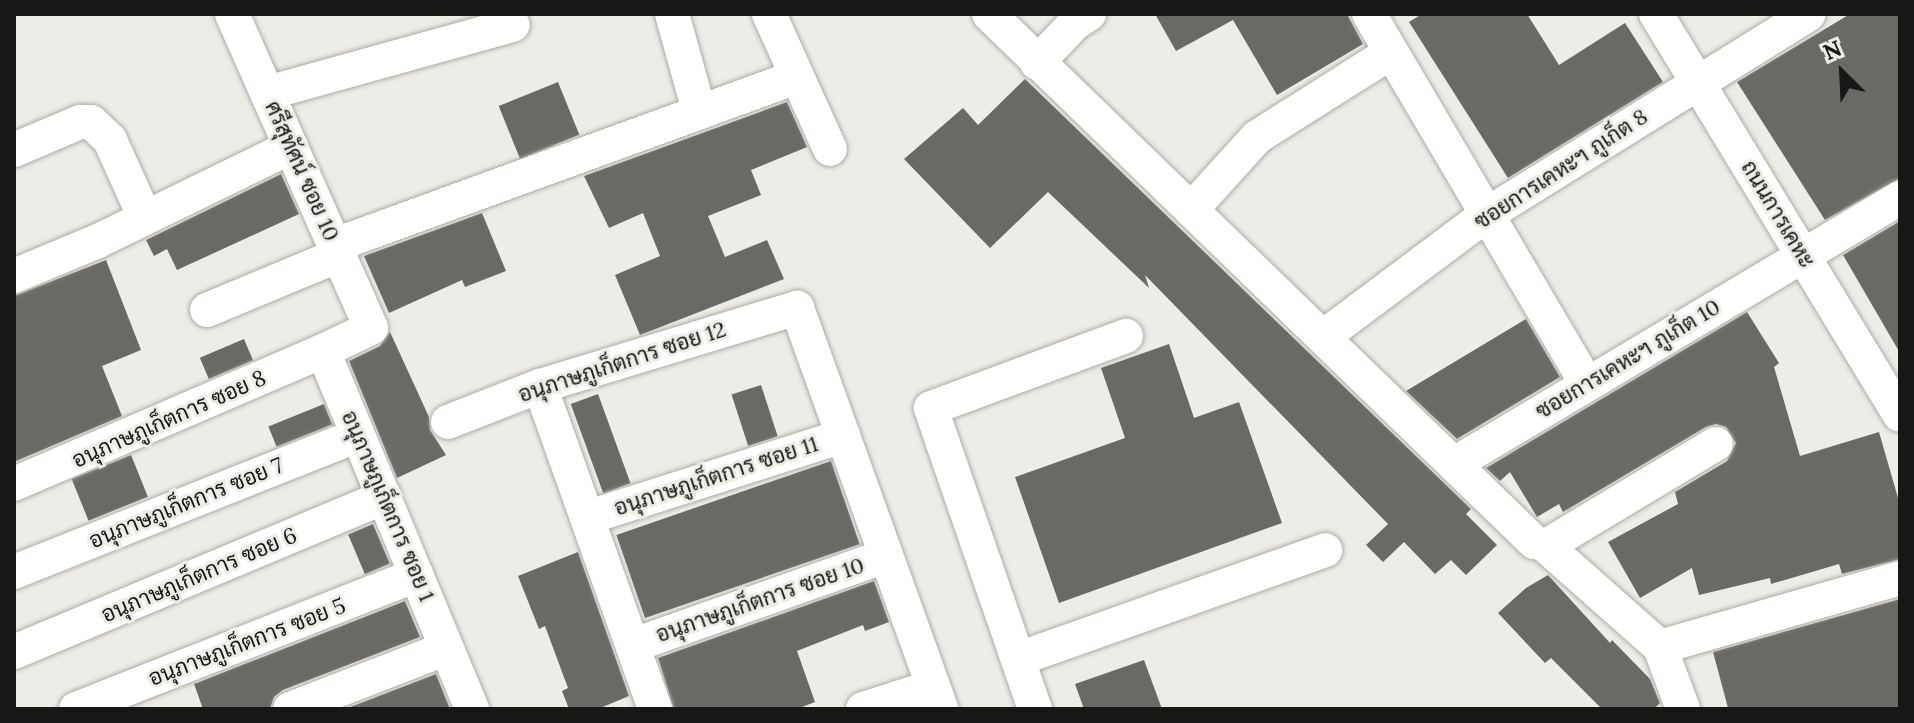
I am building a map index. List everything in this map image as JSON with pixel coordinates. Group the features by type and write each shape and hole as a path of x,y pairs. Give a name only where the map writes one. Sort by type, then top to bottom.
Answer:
{"street":[{"name":"ศรีสุทัศน์ ซอย 10","path":"232,14 371,328 323,351"},
{"path":"672,14 699,111"},
{"path":"769,14 830,149"},
{"path":"989,14 1534,542"},
{"path":"1037,63 1075,23 1089,14"},
{"path":"1369,14 1586,382"},
{"name":"ถนนการเคหะ","path":"1656,14 1900,415"},
{"name":"ซอยการเคหะฯ ภูเก็ต 8","path":"1323,337 1486,215 1809,14"},
{"path":"267,93 513,25"},
{"path":"1191,210 1257,137 1390,53"},
{"path":"207,310 337,250 796,77"},
{"path":"14,150 80,122 91,122 110,140 145,218"},
{"path":"14,276 145,218 291,147"},
{"name":"ซอยการเคหะฯ ภูเก็ต 10","path":"1454,464 1586,382 1900,198"},
{"name":"อนุภาษภูเก็ตการ ซอย 12","path":"448,422 540,386 797,308 843,436"},
{"path":"1035,709 931,408 1126,336"},
{"name":"อนุภาษภูเก็ตการ ซอย 1","path":"323,351 472,709"},
{"name":"อนุภาษภูเก็ตการ ซอย 8","path":"14,484 323,351"},
{"path":"540,386 655,709"},
{"name":"อนุภาษภูเก็ตการ ซอย 7","path":"14,572 358,435"},
{"path":"843,436 936,698 863,709"},
{"name":"อนุภาษภูเก็ตการ ซอย 11","path":"589,517 843,436"},
{"path":"1683,709 1660,647 1546,546 1716,444"},
{"name":"อนุภาษภูเก็ตการ ซอย 6","path":"14,652 385,497"},
{"path":"1018,659 1325,550"},
{"name":"อนุภาษภูเก็ตการ ซอย 10","path":"634,645 885,556"},
{"name":"อนุภาษภูเก็ตการ ซอย 5","path":"76,709 417,575"},
{"path":"1660,647 1900,578"},
{"path":"290,709 447,648"}],"building":[{"path":"1155,14 1347,14 1363,44 1277,95 1233,20 1176,51"},
{"path":"1422,14 1527,14 1559,65 1625,23 1663,82 1508,178 1409,22"},
{"path":"1850,14 1900,14 1900,178 1825,220 1737,82"},
{"path":"1025,79 1471,509 1466,514 1497,545 1466,575 1451,560 1435,574 1404,542 1383,562 1366,545 1388,524 1145,275 1149,288 1048,192 990,248 904,159 963,108 978,125"},
{"path":"558,82 579,135 520,159 499,106"},
{"path":"787,102 807,147 751,170 761,195 708,216 725,257 767,240 784,279 640,335 615,275 660,256 643,213 609,228 584,176"},
{"path":"281,174 299,214 177,270 167,249 154,256 146,240"},
{"path":"482,213 506,271 465,287 462,280 389,313 364,256"},
{"path":"1900,221 1900,353 1843,255"},
{"path":"106,260 141,350 102,366 122,416 14,462 14,296"},
{"path":"1747,312 1779,363 1774,367 1800,456 1879,432 1900,505 1900,559 1842,574 1839,564 1771,584 1770,578 1699,595 1692,568 1640,598 1608,542 1678,504 1675,492 1727,461 1736,443 1726,427 1716,424 1706,427 1563,512 1559,504 1537,517 1510,472 1500,481 1486,468"},
{"path":"1526,319 1560,377 1457,439 1406,391"},
{"path":"390,332 429,417 430,430 446,455 397,478 349,361 380,346"},
{"path":"244,339 253,360 209,379 200,358"},
{"path":"1169,344 1194,418 1239,402 1282,523 1059,603 1015,477 1125,438 1101,368"},
{"path":"761,385 778,436 748,446 732,395"},
{"path":"598,394 630,483 603,493 571,404"},
{"path":"324,404 332,424 277,447 268,426"},
{"path":"131,455 148,497 89,521 72,479"},
{"path":"831,461 860,544 645,618 616,535"},
{"path":"373,524 390,564 365,574 348,535"},
{"path":"578,552 629,696 598,709 569,709 562,691 568,688 545,626 539,629 518,576"},
{"path":"1548,575 1610,643 1612,640 1650,679 1660,703 1654,709 1602,709 1551,658 1545,663 1498,613 1526,588"},
{"path":"874,581 889,622 865,631 863,625 797,651 815,702 797,709 674,709 658,658"},
{"path":"1900,599 1900,709 1728,708 1713,652"},
{"path":"405,601 420,637 283,690 274,697 270,709 203,709 194,684"},
{"path":"1144,660 1162,709 1084,709 1075,684"},
{"path":"436,674 450,709 345,709"}]}
